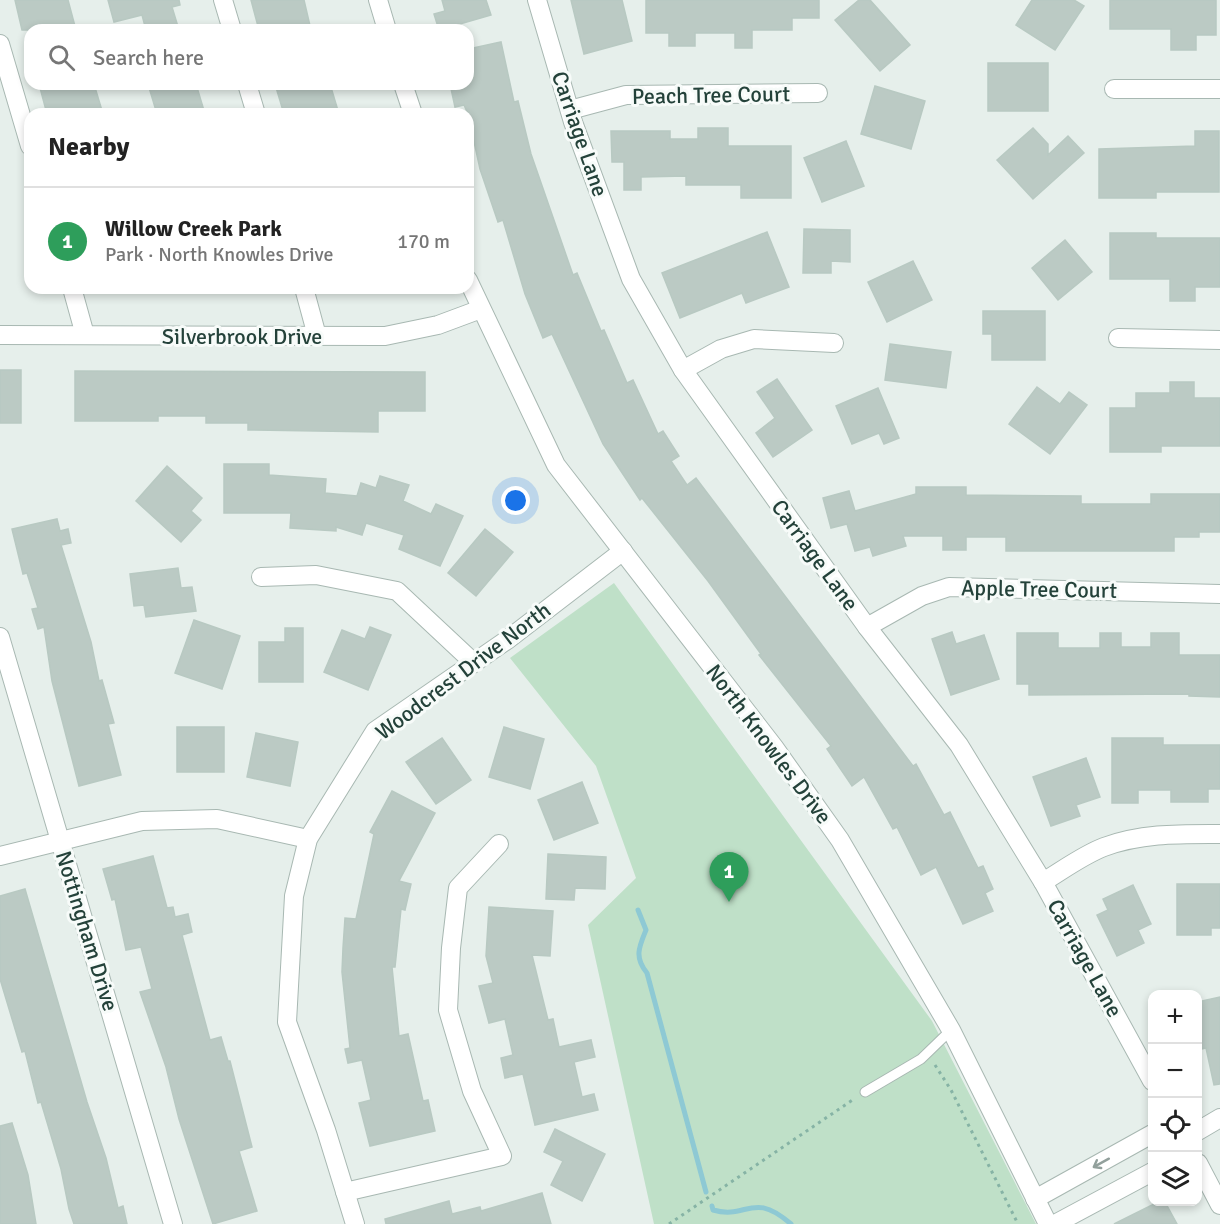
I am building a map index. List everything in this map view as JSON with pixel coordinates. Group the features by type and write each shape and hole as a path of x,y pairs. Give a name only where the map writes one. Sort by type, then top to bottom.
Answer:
{"street":[{"path":"223,0 230,24"},
{"path":"378,0 385,24"},
{"name":"Carriage Lane","path":"537,0 570,110 631,279 683,370 867,627 959,745 1043,882 1148,1074"},
{"path":"0,44 24,126"},
{"path":"1114,89 1220,89"},
{"path":"249,90 254,108"},
{"path":"406,90 411,108"},
{"name":"Peach Tree Court","path":"570,110 626,95 818,93"},
{"name":"North Knowles Drive","path":"474,293 556,465 774,747 840,840 951,1030 1048,1224"},
{"path":"74,294 85,335"},
{"path":"306,294 317,336"},
{"name":"Silverbrook Drive","path":"0,335 386,336 438,325 481,309"},
{"path":"683,370 721,349 754,339 834,343"},
{"path":"1118,339 1220,340"},
{"name":"Woodcrest Drive North","path":"355,1224 287,1022 294,896 308,839 375,732 474,663 623,551"},
{"path":"261,577 316,575 397,591 474,663"},
{"name":"Apple Tree Court","path":"867,627 922,596 949,587 1220,594"},
{"name":"Nottingham Drive","path":"0,637 174,1224"},
{"path":"0,856 142,821 217,819 308,839"},
{"path":"1043,882 1102,848 1130,839 1163,834 1220,834"},
{"path":"345,1192 502,1156 471,1091 448,1010 451,948 458,888 499,843"},
{"path":"1202,1128 1220,1118"},
{"path":"1035,1199 1148,1136"},
{"path":"1202,1172 1220,1205"},
{"path":"1055,1224 1148,1174"}],"lane":[{"path":"865,1092 928,1053 951,1030"}],"path":[{"path":"928,1053 951,1090 1018,1224"},
{"path":"669,1224 865,1092"}],"green space":[{"path":"614,583 932,1021 1036,1224 654,1224 588,925 636,878 596,766 510,658"}],"building":[{"path":"15,0 68,0 74,24 24,24 24,30 22,30"},
{"path":"108,0 179,0 180,5 172,7 177,24 144,24 142,15 114,22"},
{"path":"251,0 304,0 310,24 257,24"},
{"path":"442,0 486,0 491,15 460,24 437,24 434,14 445,11"},
{"path":"571,0 622,0 632,41 584,54"},
{"path":"646,0 819,0 819,18 792,18 792,30 752,30 752,48 735,48 735,33 695,33 695,46 669,46 669,33 646,33"},
{"path":"859,0 870,0 910,45 880,71 835,20"},
{"path":"1032,0 1074,0 1084,6 1055,50 1016,25"},
{"path":"1110,0 1216,0 1216,35 1196,35 1196,50 1171,50 1171,29 1110,29"},
{"path":"501,42 514,102 518,101 531,154 573,275 577,273 601,331 604,330 627,383 633,380 658,434 663,431 679,456 671,461 687,485 696,478 913,766 916,764 944,815 950,812 978,868 983,866 993,889 985,893 993,911 963,924 936,867 921,875 897,827 893,829 864,777 852,786 827,749 831,746 759,655 761,654 708,581 642,498 640,500 603,444 552,334 543,338 525,294 503,220 498,222 480,169 474,142 474,108 465,108 464,105 455,107 451,90 474,90 474,48"},
{"path":"988,63 1048,63 1048,111 988,111"},
{"path":"875,86 925,101 911,149 861,134"},
{"path":"41,90 96,90 101,108 45,108"},
{"path":"150,90 198,90 203,108 155,108"},
{"path":"277,90 332,90 337,108 282,108"},
{"path":"698,128 728,128 728,146 791,146 791,198 741,198 741,185 686,185 686,176 641,177 641,190 624,190 624,162 612,162 611,131 670,131 670,139 698,139"},
{"path":"1033,128 1048,144 1048,155 1068,136 1084,153 1033,199 997,160"},
{"path":"1195,131 1219,131 1219,192 1156,192 1156,198 1099,198 1099,149 1195,146"},
{"path":"846,141 864,186 822,202 804,158"},
{"path":"804,229 850,230 850,262 831,261 831,273 803,273"},
{"path":"767,232 789,287 746,303 742,293 680,318 662,273"},
{"path":"1110,233 1156,233 1156,238 1220,238 1220,287 1195,287 1195,301 1170,301 1170,279 1110,279"},
{"path":"1065,240 1092,272 1058,300 1032,268"},
{"path":"913,261 932,300 887,322 868,282"},
{"path":"983,311 1045,311 1045,360 992,360 992,334 983,334"},
{"path":"890,344 951,352 946,388 885,380"},
{"path":"0,370 21,370 21,423 0,423"},
{"path":"75,371 425,372 425,411 378,411 378,432 248,430 248,423 206,423 206,416 158,416 158,421 75,421"},
{"path":"777,379 812,430 773,457 756,433 775,418 757,392"},
{"path":"1170,382 1194,382 1194,398 1220,398 1220,446 1161,446 1161,452 1110,452 1110,408 1136,408 1136,393 1170,393"},
{"path":"1037,387 1060,404 1069,392 1087,405 1050,454 1009,424"},
{"path":"878,388 899,438 884,444 879,433 852,444 836,406"},
{"path":"224,464 269,464 269,475 326,479 325,493 357,496 361,483 376,488 380,476 409,485 403,501 431,514 436,504 463,516 440,566 399,549 404,535 366,523 362,535 336,527 336,531 290,528 291,513 224,513"},
{"path":"167,466 202,498 191,511 201,520 181,542 136,501"},
{"path":"916,487 966,487 966,495 1081,496 1081,504 1151,504 1151,494 1220,494 1220,532 1199,532 1199,537 1174,537 1174,551 1006,551 1006,537 966,537 966,550 943,550 943,536 903,536 906,546 873,556 870,547 855,551 847,524 831,528 823,498 849,491 855,511 916,494"},
{"path":"57,519 60,531 68,529 71,543 61,545 91,642 99,681 102,680 114,723 108,724 121,775 79,786 52,681 44,627 38,629 32,609 38,608 27,573 23,574 12,529"},
{"path":"485,529 513,552 476,596 448,573"},
{"path":"178,568 181,588 192,587 196,611 146,617 144,605 134,606 130,574"},
{"path":"194,620 240,636 222,689 175,673"},
{"path":"370,627 391,635 368,690 324,672 342,630 365,639"},
{"path":"285,628 303,628 303,682 259,682 259,642 285,642"},
{"path":"952,632 956,644 984,635 999,679 951,695 932,639"},
{"path":"1017,633 1058,633 1058,648 1100,648 1100,633 1121,633 1121,647 1151,647 1151,633 1179,633 1179,655 1220,655 1220,697 1189,696 1189,694 1029,695 1029,684 1017,684"},
{"path":"177,727 224,727 224,772 177,772"},
{"path":"504,727 544,739 530,789 489,777"},
{"path":"256,733 298,742 290,786 247,777"},
{"path":"442,738 471,780 436,804 406,762"},
{"path":"1112,738 1163,738 1163,745 1220,745 1220,789 1208,789 1208,802 1171,802 1171,790 1138,790 1138,803 1112,803"},
{"path":"1086,758 1100,797 1076,805 1080,816 1051,826 1033,777"},
{"path":"582,782 598,823 554,840 538,800"},
{"path":"392,791 435,813 399,881 411,884 405,910 401,909 395,967 392,967 399,1036 408,1034 423,1101 428,1100 435,1131 370,1146 359,1103 371,1100 362,1060 348,1063 345,1049 350,1048 342,972 343,948 345,918 356,919 374,834 370,832"},
{"path":"548,854 606,857 605,889 575,888 574,900 546,899"},
{"path":"153,856 167,908 173,907 175,917 188,914 192,932 182,935 210,1040 221,1037 228,1061 230,1061 252,1147 239,1151 257,1211 213,1224 179,1119 166,1067 140,992 152,989 141,947 126,950 115,899 112,900 103,869"},
{"path":"1177,884 1220,884 1220,928 1211,928 1211,935 1177,935"},
{"path":"1133,885 1151,924 1138,930 1144,943 1117,956 1097,915 1108,910 1103,899"},
{"path":"25,889 87,1102 106,1158 118,1208 123,1206 127,1224 74,1224 69,1209 61,1169 41,1102 38,1103 25,1051 22,1052 0,979 0,896"},
{"path":"489,907 553,911 550,956 532,955 548,1020 553,1019 559,1047 591,1040 595,1057 574,1062 582,1097 594,1094 598,1110 535,1125 523,1074 505,1078 501,1058 513,1055 505,1019 489,1023 479,986 493,983 486,956"},
{"path":"1220,997 1220,1084 1214,1085 1206,1048 1202,1049 1202,1001"},
{"path":"12,1123 28,1175 36,1224 0,1224 0,1126"},
{"path":"555,1129 605,1154 582,1201 551,1185 563,1161 544,1152"},
{"path":"542,1193 551,1224 386,1224 385,1219 449,1201 452,1214 480,1207 481,1211"},
{"path":"1150,1206 1167,1206 1177,1224 1114,1224"}],"waterway":[{"path":"638,910 646,930 639,952 640,962 647,973 706,1192"},
{"path":"712,1206 713,1210 725,1212 758,1207 767,1209 791,1224"}],"place":[{"name":"Willow Creek Park","path":"729,902"}]}
